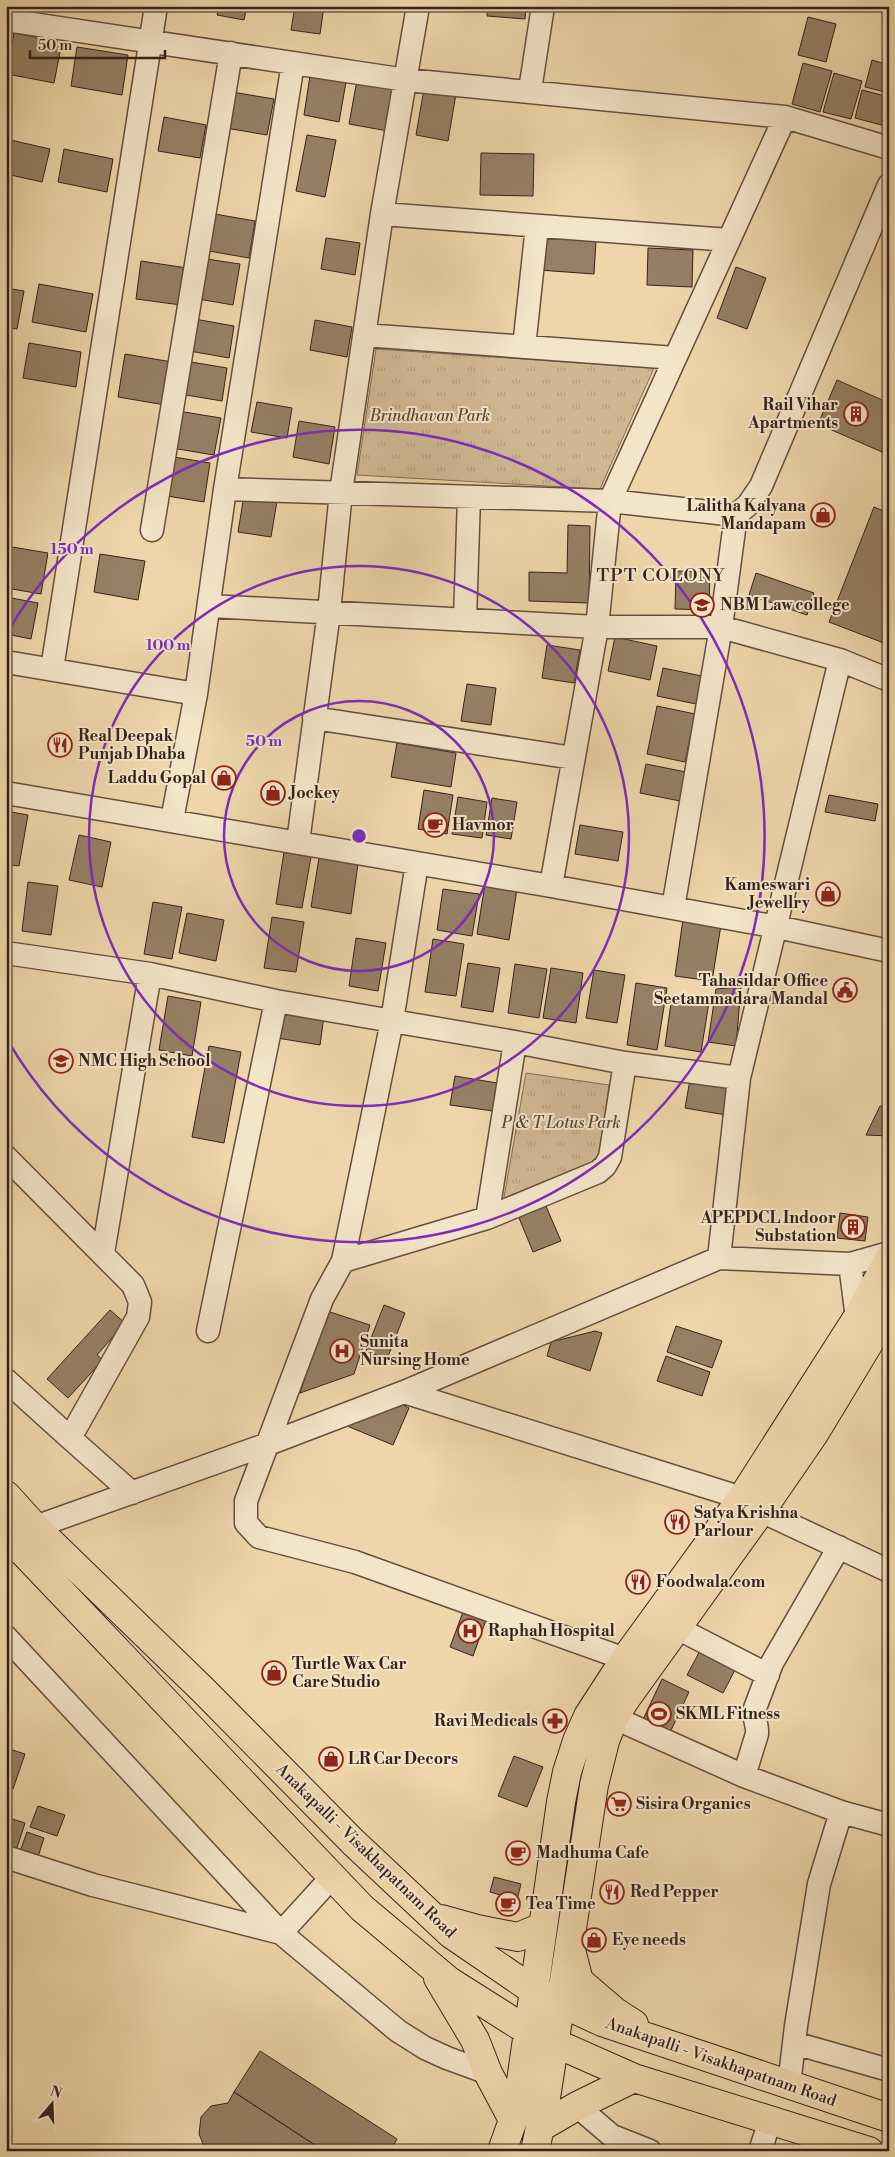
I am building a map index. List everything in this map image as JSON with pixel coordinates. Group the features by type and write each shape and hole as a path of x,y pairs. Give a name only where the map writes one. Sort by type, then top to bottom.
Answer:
{"main road":[{"path":"502,2151 513,2120 528,2031 554,1838 567,1772 577,1741 677,1628 751,1505 878,1324 889,1259"},
{"name":"Anakapalli - Visakhapatnam Road","path":"6,1495 35,1527 204,1691 353,1842 451,1934 533,1990 602,2022 889,2118"},
{"path":"538,2139 555,2044 594,1785 605,1742 603,1713 625,1659 751,1505"},
{"path":"6,1534 362,1908 448,1981 528,2031 634,2078 869,2151"},
{"path":"432,1916 477,1929 518,1936 542,1927"},
{"path":"569,1944 579,1981 614,2011 661,2042"},
{"path":"431,1966 475,2040 488,2073 513,2120"},
{"path":"538,2139 577,2106 634,2078"}],"street":[{"path":"8,6 6,21 152,41 406,80 530,90 785,117 889,148"},
{"path":"52,669 156,6"},
{"path":"298,842 328,612 341,492 382,214 418,6"},
{"path":"530,90 543,6"},
{"path":"152,530 231,53"},
{"path":"172,820 196,694 210,606 225,489 293,63"},
{"path":"550,886 597,627 610,501 785,117"},
{"path":"225,489 610,501 736,515 748,506 761,486 889,185"},
{"path":"382,214 729,240"},
{"path":"524,347 536,226"},
{"path":"364,335 675,358"},
{"path":"466,620 469,497"},
{"path":"673,908 721,627 736,515"},
{"path":"210,606 597,627 721,627 840,660 889,680"},
{"path":"719,1258 739,1078 840,660"},
{"path":"6,662 196,694"},
{"path":"314,718 573,758"},
{"path":"6,793 172,820 673,908 777,927 889,951"},
{"path":"417,863 392,1022 342,1261 322,1299 246,1501 246,1523 259,1537 355,1562 625,1659"},
{"path":"6,953 150,974 276,1001 625,1063 739,1078"},
{"path":"103,1253 150,974"},
{"path":"208,1331 276,1001"},
{"path":"487,1218 515,1042"},
{"path":"342,1261 487,1218 598,1172 605,1166 612,1145 625,1063"},
{"path":"6,1157 133,1285 140,1302 138,1316 70,1438"},
{"path":"35,1527 268,1444 404,1392 719,1258 850,1264 889,1254"},
{"path":"850,1264 878,1324"},
{"path":"6,1380 132,1493"},
{"path":"404,1392 751,1505 889,1571"},
{"path":"744,1776 758,1728 754,1719 754,1711 772,1663 839,1547"},
{"path":"677,1628 768,1675"},
{"path":"6,1638 282,1933 398,2030 447,2058 488,2073"},
{"path":"603,1713 744,1776 841,1812 889,1825"},
{"path":"789,2085 819,1884 841,1812"},
{"path":"6,1857 93,1885 282,1933"},
{"path":"282,1933 332,1877"},
{"path":"794,2043 889,2070"},
{"path":"577,2106 612,2136 650,2151"}],"green space":[{"name":"Brindhavan Park","path":"376,349 654,368 600,489 357,475"},
{"name":"P & T Lotus Park","path":"526,1073 609,1085 600,1163 503,1203"}],"building":[{"path":"219,6 247,6 244,20 217,15"},
{"path":"295,6 324,6 320,34 291,30"},
{"path":"488,6 526,6 525,19 487,16"},
{"path":"808,17 836,24 826,62 798,55"},
{"path":"14,33 62,42 54,83 7,74"},
{"path":"77,47 128,55 122,95 71,86"},
{"path":"872,60 889,65 889,93 865,87"},
{"path":"803,63 832,71 820,112 792,104"},
{"path":"834,73 862,81 851,119 823,112"},
{"path":"310,76 346,82 339,122 304,115"},
{"path":"357,80 395,87 388,131 349,124"},
{"path":"424,89 456,94 448,141 416,135"},
{"path":"862,90 889,97 889,127 855,118"},
{"path":"226,91 274,99 267,135 220,127"},
{"path":"164,117 206,125 200,158 158,151"},
{"path":"307,135 336,140 325,197 296,191"},
{"path":"6,139 50,149 42,182 6,174"},
{"path":"64,149 113,159 107,192 58,182"},
{"path":"481,153 534,154 533,196 480,195"},
{"path":"209,213 255,221 249,258 203,250"},
{"path":"541,237 596,241 594,274 539,270"},
{"path":"326,238 360,243 355,275 321,269"},
{"path":"648,248 693,250 692,287 647,285"},
{"path":"200,258 240,264 233,305 193,298"},
{"path":"141,261 187,268 181,305 136,299"},
{"path":"736,267 766,278 747,329 717,318"},
{"path":"39,284 93,294 86,332 32,322"},
{"path":"6,288 24,291 17,329 6,327"},
{"path":"189,318 234,326 229,358 184,350"},
{"path":"315,320 352,327 347,357 310,350"},
{"path":"29,343 81,352 76,387 23,378"},
{"path":"125,354 172,362 165,405 118,397"},
{"path":"185,361 227,368 222,401 180,394"},
{"name":"Rail Vihar Apartments","path":"837,380 889,403 889,455 818,424"},
{"path":"257,402 292,408 287,438 251,432"},
{"path":"178,411 221,418 214,455 172,448"},
{"path":"299,421 335,427 329,464 293,457"},
{"path":"168,456 210,463 204,502 161,495"},
{"path":"244,495 277,501 271,537 238,532"},
{"path":"874,507 889,513 889,645 829,622"},
{"path":"568,525 590,526 589,603 529,601 529,572 567,573"},
{"path":"6,546 48,553 41,594 6,588"},
{"path":"100,554 145,561 138,600 94,592"},
{"path":"676,571 710,572 709,610 675,609"},
{"path":"756,573 814,593 807,615 749,595"},
{"path":"6,597 38,603 31,639 6,634"},
{"path":"615,637 657,646 650,680 608,671"},
{"path":"547,645 580,650 574,683 542,678"},
{"path":"663,668 702,676 696,704 657,696"},
{"path":"467,684 496,688 491,725 461,721"},
{"path":"657,706 695,714 685,762 647,754"},
{"path":"397,743 456,753 451,787 391,777"},
{"path":"646,764 686,772 680,801 640,793"},
{"path":"424,790 453,795 447,834 418,829"},
{"path":"829,795 878,804 875,821 825,812"},
{"path":"458,797 487,802 482,838 452,834"},
{"path":"492,798 517,802 511,839 486,835"},
{"path":"6,811 28,815 19,866 6,864"},
{"path":"580,825 623,832 618,861 575,854"},
{"path":"79,835 111,842 102,887 69,880"},
{"path":"284,852 311,857 302,908 276,904"},
{"path":"319,858 358,864 351,914 311,907"},
{"path":"28,882 58,886 51,935 22,931"},
{"path":"485,884 517,889 509,940 477,934"},
{"path":"443,889 479,894 472,936 437,930"},
{"path":"153,902 182,907 172,959 144,954"},
{"path":"187,913 224,920 216,961 179,953"},
{"path":"272,917 304,922 296,972 264,968"},
{"path":"683,919 721,925 712,981 675,976"},
{"path":"356,938 386,943 378,991 349,986"},
{"path":"433,939 464,944 456,996 425,992"},
{"path":"468,963 500,968 493,1012 461,1007"},
{"path":"515,964 547,969 539,1018 508,1013"},
{"path":"551,968 583,973 576,1023 543,1018"},
{"path":"594,970 625,975 617,1023 586,1018"},
{"path":"636,983 667,988 657,1050 627,1045"},
{"path":"741,987 736,1046 708,1042 716,989"},
{"path":"168,996 201,1002 192,1056 159,1050"},
{"path":"672,996 709,1002 701,1052 665,1046"},
{"path":"282,1009 324,1016 320,1045 277,1038"},
{"path":"209,1046 241,1052 224,1143 192,1137"},
{"path":"691,1074 731,1080 726,1115 685,1108"},
{"path":"455,1076 497,1083 493,1111 450,1105"},
{"path":"880,1106 889,1107 889,1136 866,1135"},
{"path":"542,1197 561,1241 533,1252 515,1208"},
{"name":"APEPDCL Indoor Substation","path":"840,1213 868,1217 865,1241 837,1238"},
{"path":"384,1305 405,1313 387,1359 366,1351"},
{"path":"110,1310 125,1323 97,1355 103,1360 68,1398 47,1379"},
{"path":"327,1311 370,1325 354,1374 300,1393"},
{"path":"676,1326 722,1341 712,1368 667,1352"},
{"path":"595,1331 602,1333 590,1371 547,1356 551,1342"},
{"path":"666,1356 710,1372 702,1396 657,1381"},
{"path":"399,1403 409,1408 393,1445 347,1426"},
{"path":"463,1612 486,1620 473,1656 450,1647"},
{"path":"701,1649 736,1668 723,1693 687,1675"},
{"path":"662,1679 689,1692 666,1741 639,1728"},
{"path":"6,1748 25,1754 13,1789 6,1787"},
{"path":"514,1756 543,1767 527,1807 498,1796"},
{"path":"38,1806 65,1815 57,1836 30,1827"},
{"path":"6,1817 25,1823 15,1854 6,1851"},
{"path":"27,1832 44,1838 36,1863 18,1857"},
{"path":"494,1877 521,1884 517,1900 490,1892"},
{"path":"260,2051 397,2139 390,2151 324,2151 234,2092"},
{"path":"234,2092 324,2151 206,2151 199,2134 201,2117 211,2106 228,2103"}],"place":[{"name":"Rail Vihar Apartments","path":"856,414"},
{"name":"Lalitha Kalyana Mandapam","path":"823,515"},
{"name":"NBM Law college","path":"702,605"},
{"name":"Real Deepak Punjab Dhaba","path":"60,745"},
{"name":"Laddu Gopal","path":"224,778"},
{"name":"Jockey","path":"273,793"},
{"name":"Havmor","path":"435,825"},
{"name":"Kameswari Jewellry","path":"828,894"},
{"name":"Tahasildar Office Seetammadara Mandal","path":"845,990"},
{"name":"NMC High School","path":"61,1061"},
{"name":"APEPDCL Indoor Substation","path":"853,1227"},
{"name":"Sunita Nursing Home","path":"342,1351"},
{"name":"Satya Krishna Parlour","path":"677,1522"},
{"name":"Foodwala.com","path":"638,1582"},
{"name":"Raphah Hospital","path":"470,1631"},
{"name":"Turtle Wax Car Care Studio","path":"274,1673"},
{"name":"SKML Fitness","path":"659,1714"},
{"name":"Ravi Medicals","path":"555,1721"},
{"name":"LR Car Decors","path":"331,1759"},
{"name":"Sisira Organics","path":"619,1804"},
{"name":"Madhuma Cafe","path":"518,1853"},
{"name":"Red Pepper","path":"612,1892"},
{"name":"Tea Time","path":"508,1904"},
{"name":"Eye needs","path":"594,1940"}],"district":[{"name":"TPT COLONY","path":"661,575"}]}
